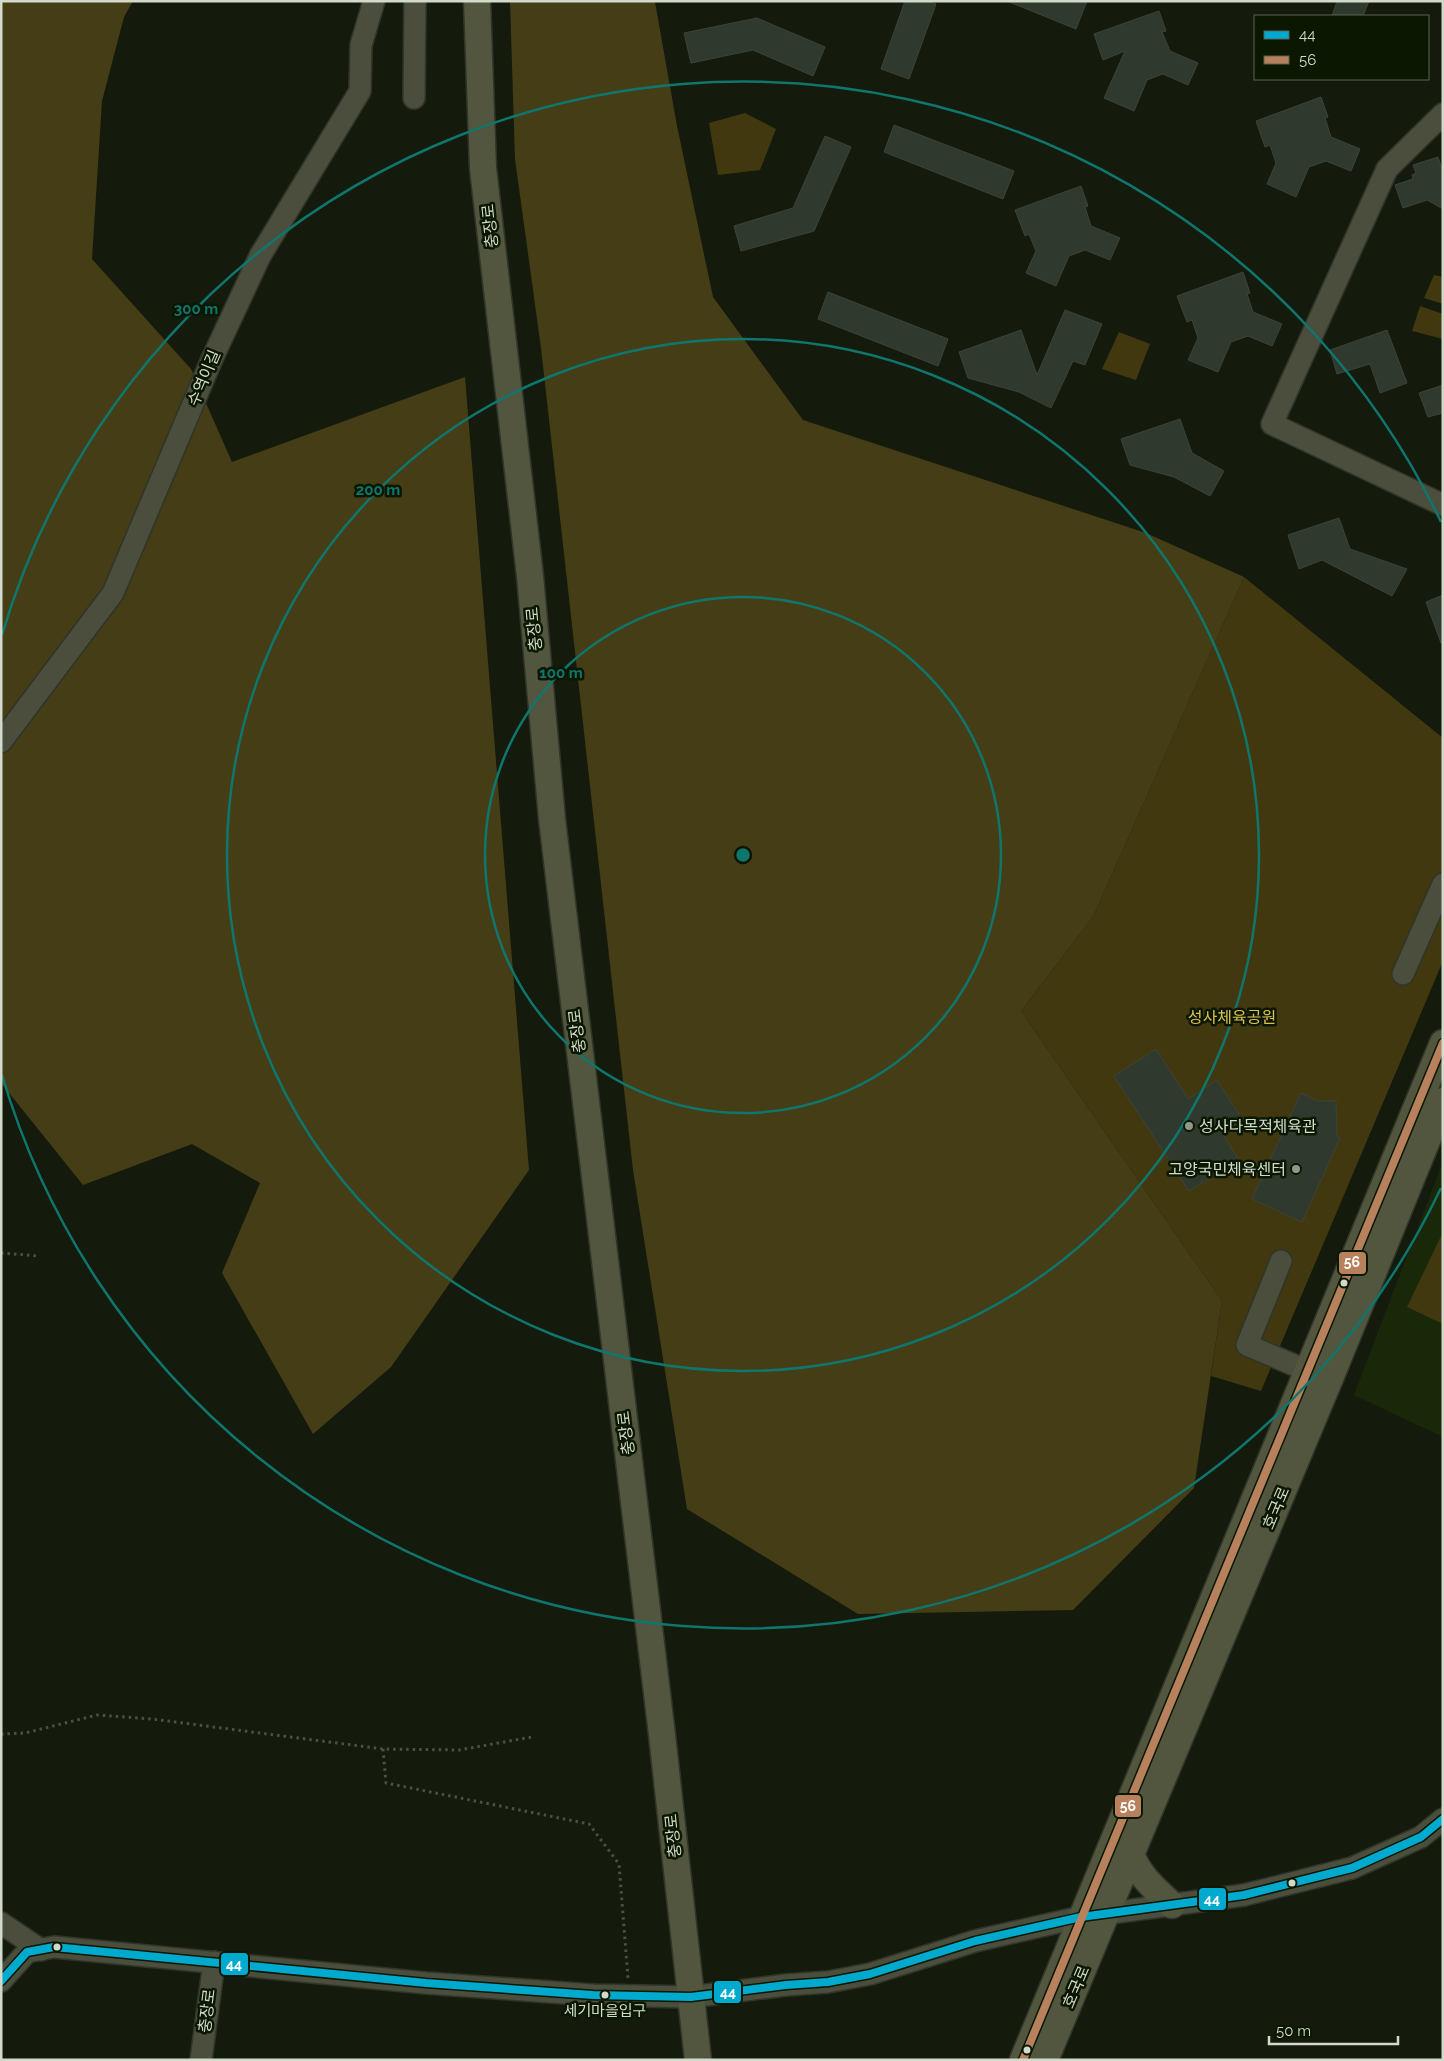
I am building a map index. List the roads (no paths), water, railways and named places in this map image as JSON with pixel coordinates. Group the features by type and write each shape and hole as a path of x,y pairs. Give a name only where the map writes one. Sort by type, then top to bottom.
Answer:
{"main road":[{"name":"충장로","path":"477,1 483,168 530,576 552,818 661,1725 698,2060"},
{"name":"호국로","path":"1045,2060 1094,1915 1131,1854 1319,1374 1443,1043"},
{"name":"호국로","path":"1023,2060 1094,1915 1319,1374 1443,1101"},
{"path":"1131,1854 1136,1868 1172,1905"}],"street":[{"name":"수역이길","path":"1,742 114,593 212,359 260,256 360,91 361,45 374,1"},
{"path":"414,98 415,1"},
{"path":"1443,114 1387,169 1272,424 1443,505"},
{"path":"1404,974 1443,884"},
{"path":"1281,1261 1247,1345 1319,1374"},
{"path":"1,1981 27,1952 54,1947 426,1983 629,1996 691,1997 786,1985 828,1982 870,1974 974,1941 1094,1915 1244,1895 1352,1868 1421,1837 1443,1819"},
{"path":"1,1923 41,1950"},
{"name":"충장로","path":"201,2060 214,1962"}],"place":[{"name":"성사다목적체육관","path":"1189,1126"},
{"name":"고양국민체육센터","path":"1296,1169"},
{"name":"세기마을입구","path":"605,1995"}],"park label":[{"name":"성사체육공원","path":"1232,1017"}]}
